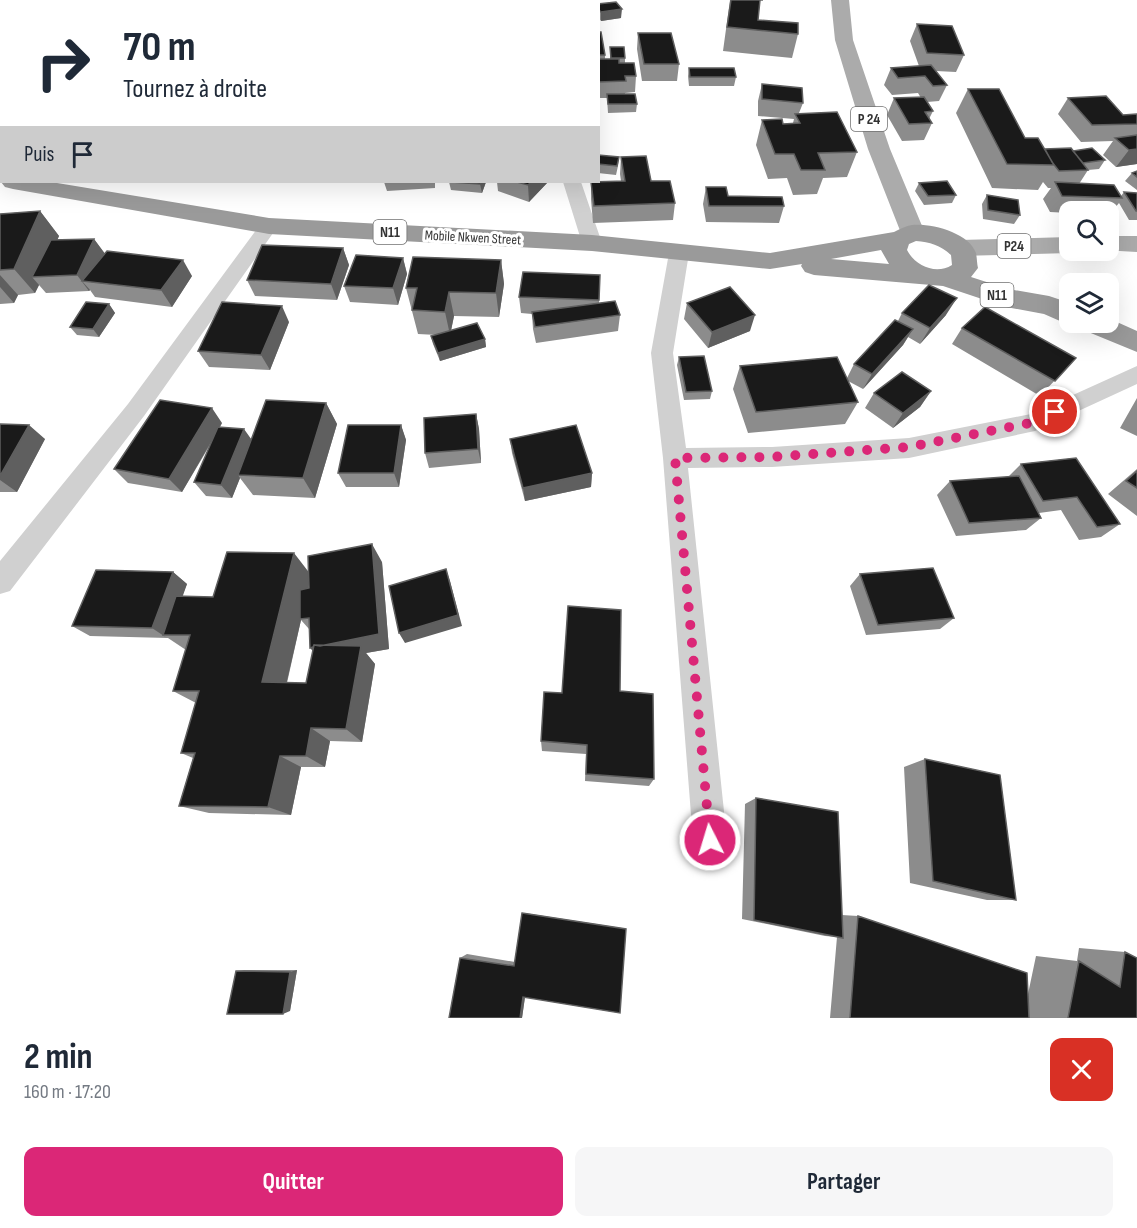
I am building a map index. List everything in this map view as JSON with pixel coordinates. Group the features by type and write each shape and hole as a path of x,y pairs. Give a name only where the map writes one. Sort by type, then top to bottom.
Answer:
{"highway":[{"name":"Mobile Nkwen Street","path":"22,183 269,226 592,243 770,261 906,236 943,237 962,253"},
{"path":"906,236 894,250 896,259 910,271 934,277"},
{"path":"770,261 934,277 958,274 965,268 962,253"},
{"name":"N11","path":"962,253 1024,285 1059,309"},
{"name":"N11","path":"934,277 1006,298 1059,309"},
{"path":"1116,333 1137,342"}],"main road":[{"name":"P 24","path":"840,0 844,40 906,236"},
{"path":"1119,244 1137,244"},
{"name":"P24","path":"962,253 1059,246"}],"street":[{"path":"572,183 592,243"},
{"path":"0,582 136,410 269,226"},
{"path":"679,253 662,353 675,458 710,840"},
{"path":"675,458 772,457 909,447 1035,422 1137,374"}],"building":[{"path":"731,0 760,0 758,20 798,23 798,34 727,27"},
{"path":"616,2 622,9 601,12 600,4"},
{"path":"917,24 952,26 964,55 927,53"},
{"path":"600,32 601,32 605,55 600,55"},
{"path":"638,33 671,33 679,64 644,64"},
{"path":"610,47 624,47 625,58 611,58"},
{"path":"600,59 619,59 619,63 634,63 636,76 625,76 626,81 600,82"},
{"path":"931,65 947,85 933,86 925,76 898,78 891,68"},
{"path":"689,68 734,68 736,77 690,77"},
{"path":"762,84 802,88 803,103 762,99"},
{"path":"968,89 999,89 1025,138 1038,138 1054,165 1007,164"},
{"path":"607,94 635,94 637,104 608,104"},
{"path":"1106,96 1123,115 1137,114 1137,124 1092,125 1068,98"},
{"path":"924,97 933,111 925,112 932,123 909,124 894,98"},
{"path":"837,112 857,152 818,153 825,170 801,170 794,154 775,154 762,120 782,119 783,124 800,123 795,114"},
{"path":"1137,135 1137,149 1129,150 1115,138"},
{"path":"1071,148 1088,170 1059,171 1045,149"},
{"path":"1092,148 1105,160 1083,163 1073,151"},
{"path":"600,155 619,157 617,166 600,164"},
{"path":"646,156 651,181 670,181 675,203 594,206 591,183 625,181 621,157"},
{"path":"947,181 956,195 928,196 919,183"},
{"path":"1055,182 1114,185 1122,198 1062,196"},
{"path":"706,187 726,187 728,196 782,197 784,206 709,206"},
{"path":"1124,192 1137,193 1137,211 1136,211"},
{"path":"987,195 1018,200 1020,215 988,210"},
{"path":"40,211 14,269 0,270 0,214"},
{"path":"94,239 77,275 32,277 51,240"},
{"path":"262,245 343,248 331,284 247,280"},
{"path":"107,251 183,260 161,290 82,281"},
{"path":"356,255 403,258 393,288 344,286"},
{"path":"413,257 501,260 496,293 449,292 445,312 412,310 417,288 406,288"},
{"path":"523,272 600,275 599,300 519,297"},
{"path":"929,285 957,298 930,328 902,313"},
{"path":"730,287 755,315 712,332 687,303"},
{"path":"615,301 620,315 535,327 532,312"},
{"path":"86,302 109,304 93,329 70,327"},
{"path":"222,302 282,306 261,355 198,351"},
{"path":"985,307 1076,358 1055,381 962,328"},
{"path":"895,320 913,329 872,374 854,364"},
{"path":"477,323 485,339 438,353 431,336"},
{"path":"704,356 712,391 686,392 679,357"},
{"path":"837,357 858,402 756,412 740,366"},
{"path":"902,372 931,391 903,413 874,393"},
{"path":"160,400 212,408 169,479 114,469"},
{"path":"266,400 326,403 303,478 238,475"},
{"path":"476,414 478,449 425,453 424,418"},
{"path":"0,424 29,425 0,476"},
{"path":"348,425 401,425 394,473 338,473"},
{"path":"576,425 592,473 523,488 510,439"},
{"path":"218,427 244,429 221,485 194,482"},
{"path":"1076,458 1120,524 1097,527 1077,497 1043,501 1021,464"},
{"path":"1137,471 1137,488 1126,481"},
{"path":"1019,476 1041,518 969,523 950,481"},
{"path":"372,544 379,634 320,646 314,645 310,648 309,618 300,619 300,590 309,588 308,556"},
{"path":"227,552 294,553 262,682 306,683 314,645 361,646 346,729 311,728 306,756 280,756 268,807 179,806 195,753 181,753 199,691 173,691 190,635 163,635 176,596 213,597"},
{"path":"933,568 954,618 878,625 860,574"},
{"path":"446,569 458,615 399,633 389,586"},
{"path":"96,570 173,572 152,628 72,626"},
{"path":"568,606 621,610 620,691 653,694 654,779 586,774 587,745 541,741 544,692 562,693"},
{"path":"925,759 1000,775 1016,900 933,881"},
{"path":"756,798 838,812 843,938 754,920"},
{"path":"522,913 626,929 620,1013 523,997 520,1018 449,1018 460,958 514,966"},
{"path":"858,916 1027,973 1029,1018 850,1018"},
{"path":"1125,952 1137,958 1137,1018 1068,1018 1079,961 1120,987"},
{"path":"236,971 290,972 283,1014 227,1014"}],"route":[{"path":"710,840 675,458 772,457 909,447 1035,422 1055,412"}]}
